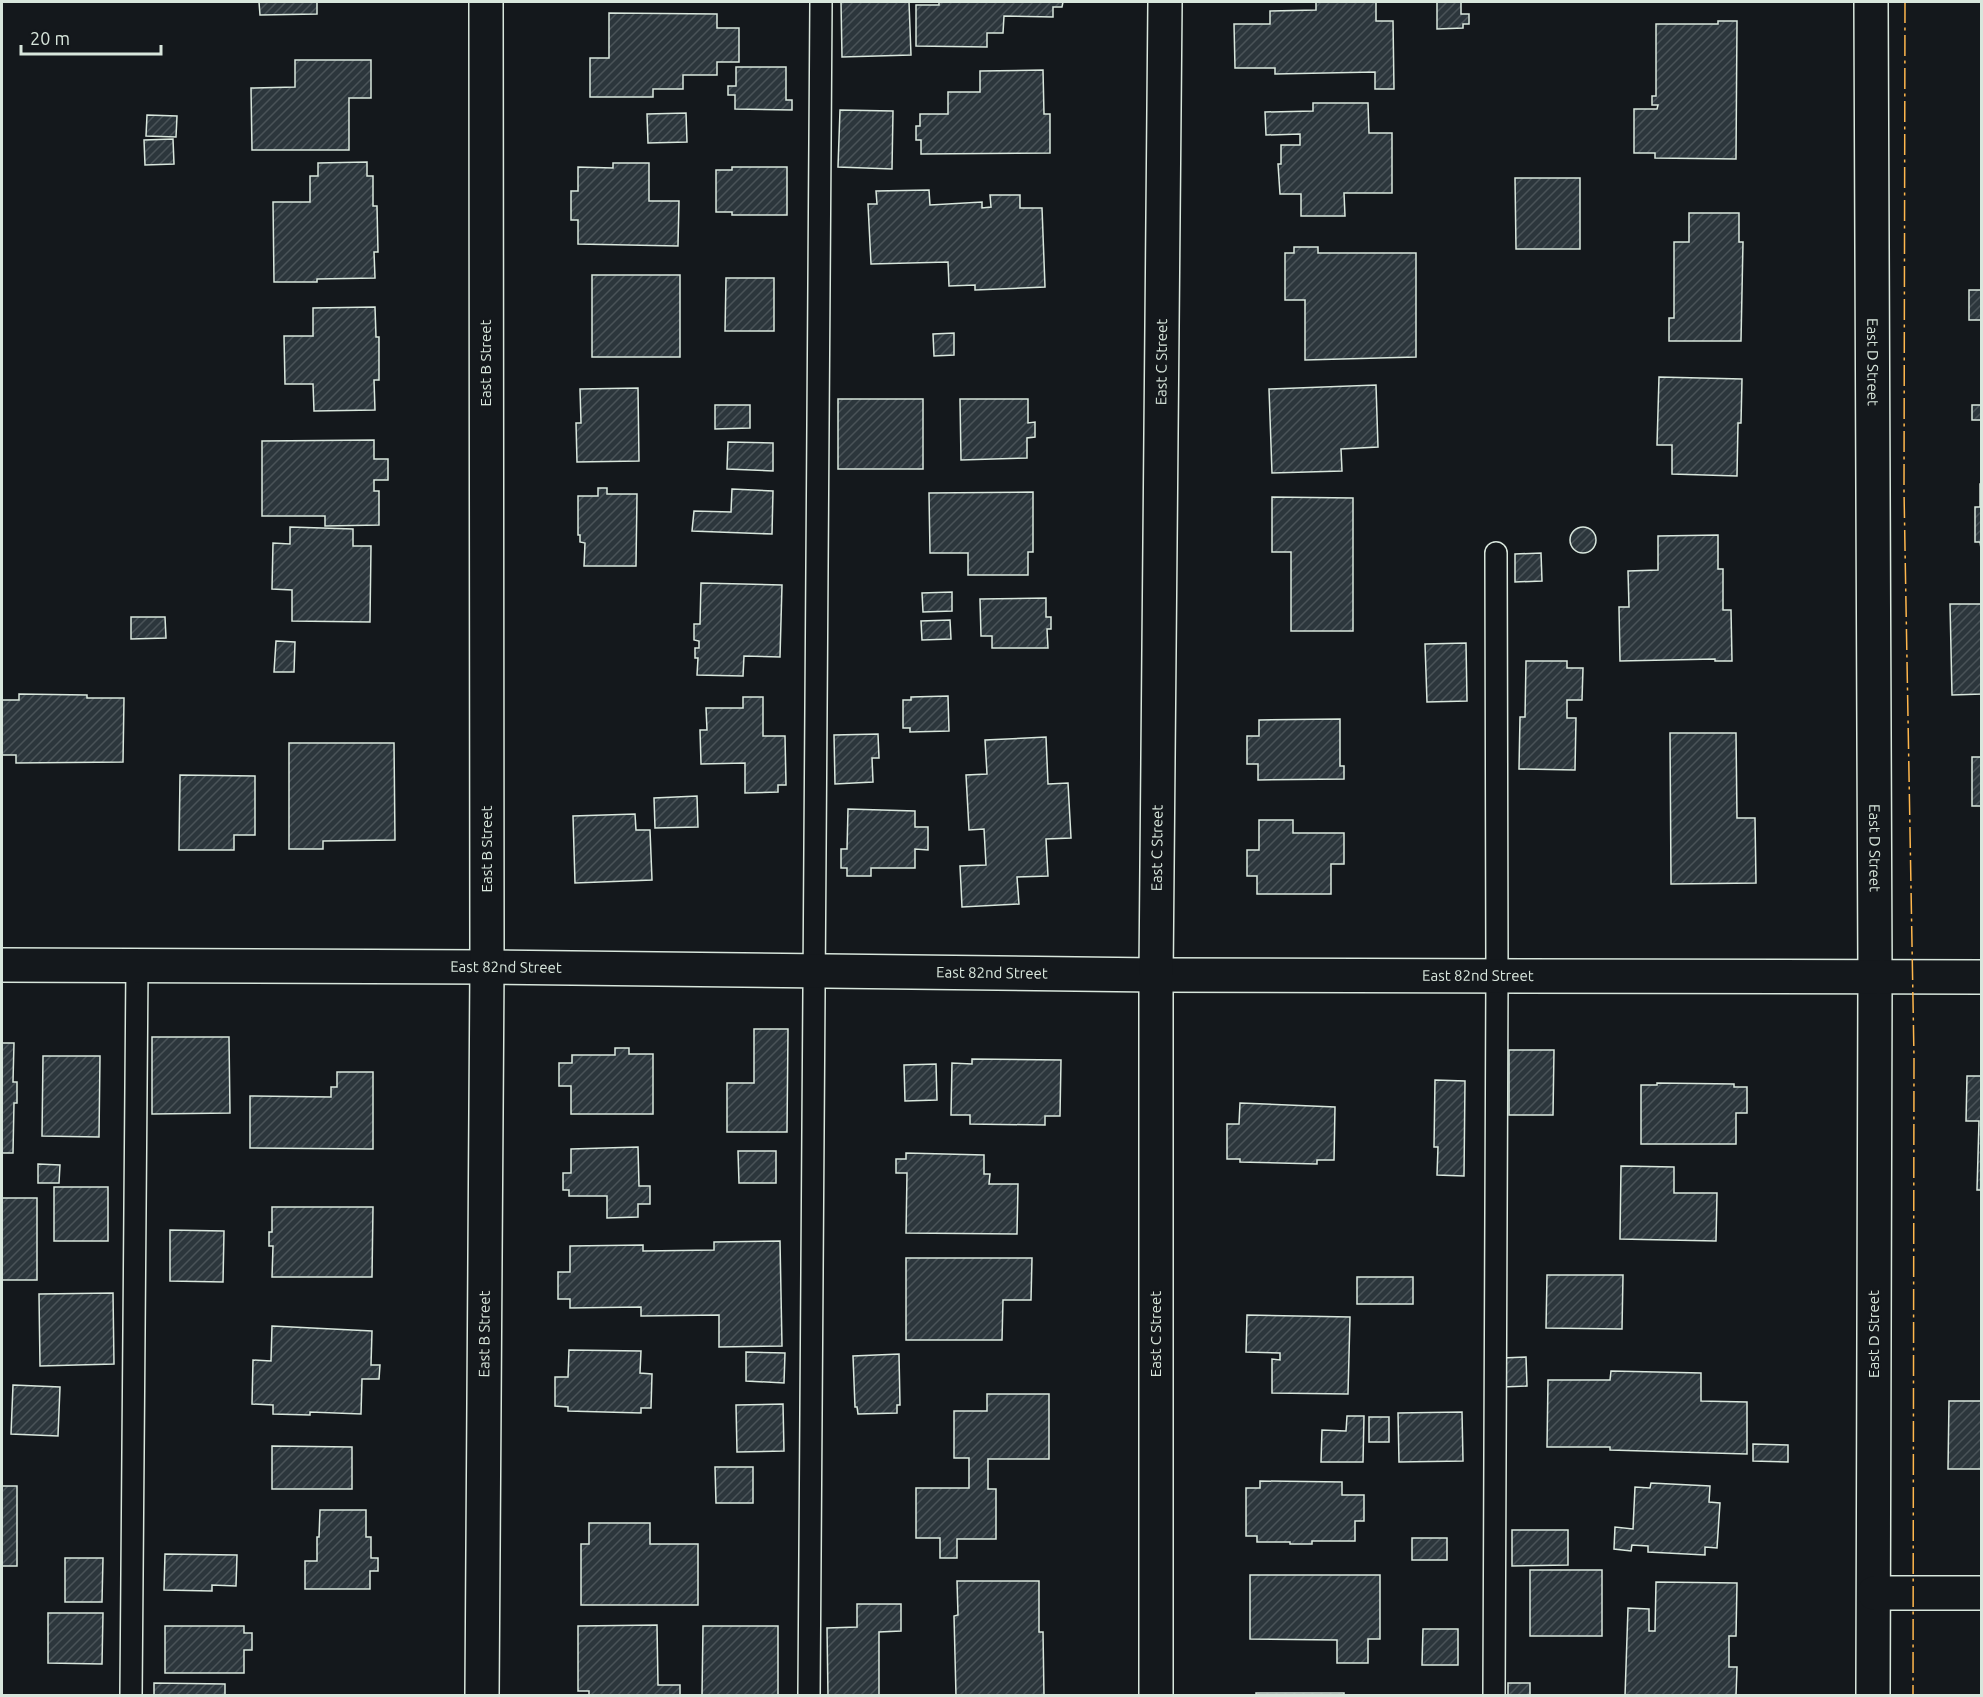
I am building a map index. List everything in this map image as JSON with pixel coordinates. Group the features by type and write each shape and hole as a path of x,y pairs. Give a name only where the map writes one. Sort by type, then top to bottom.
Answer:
{"street":[{"name":"East B Street","path":"482,1695 487,967 486,2"},
{"name":"East C Street","path":"1156,1695 1156,975 1165,2"},
{"name":"East D Street","path":"1871,2 1875,976 1873,1695"},
{"name":"East 82nd Street","path":"2,965 487,967 1156,975 1982,977"},
{"path":"1874,1593 1982,1593"}],"lane":[{"path":"809,1695 821,2"},
{"path":"1494,1695 1496,553"},
{"path":"131,1695 137,966"}],"building":[{"path":"259,2 317,2 317,14 260,15"},
{"path":"841,2 909,2 911,55 842,57"},
{"path":"939,2 1063,2 1062,7 1053,7 1053,17 1004,16 1003,33 987,33 987,47 916,46 916,5 939,5"},
{"path":"1316,2 1376,2 1376,21 1393,21 1394,89 1375,89 1375,72 1275,74 1275,68 1235,68 1234,24 1270,24 1270,11 1316,10"},
{"path":"1437,2 1461,2 1461,14 1469,14 1469,24 1463,24 1463,28 1437,29"},
{"path":"609,13 717,14 717,28 739,28 739,62 717,62 717,75 683,75 683,89 653,89 653,97 590,97 590,58 609,58"},
{"path":"1718,21 1737,21 1736,159 1655,158 1655,153 1634,153 1634,109 1657,109 1658,105 1652,105 1652,96 1656,96 1656,24 1718,24"},
{"path":"295,60 371,60 371,98 349,98 349,150 252,150 251,88 295,87"},
{"path":"736,67 786,67 786,100 792,100 792,110 735,109 735,95 728,95 728,86 736,86"},
{"path":"1043,70 1044,114 1050,114 1050,153 921,154 921,140 916,140 916,126 920,126 920,114 948,114 948,92 980,92 980,71"},
{"path":"1313,103 1368,103 1369,133 1392,133 1392,193 1344,193 1345,216 1301,216 1301,194 1280,194 1278,164 1281,164 1281,145 1300,145 1300,134 1266,135 1265,112 1313,111"},
{"path":"840,110 893,111 892,169 838,167"},
{"path":"686,113 687,142 648,143 647,114"},
{"path":"147,115 177,116 176,137 146,136"},
{"path":"173,139 174,164 145,165 144,140"},
{"path":"367,162 367,176 373,176 373,206 377,206 378,252 374,252 375,278 274,282 273,202 310,202 310,176 318,176 318,163"},
{"path":"613,163 649,163 649,201 679,201 678,246 578,244 578,220 571,220 571,191 578,191 578,167 613,168"},
{"path":"732,167 787,167 787,215 732,215 732,212 716,212 716,170 732,170"},
{"path":"1515,178 1580,178 1580,249 1516,249"},
{"path":"929,190 930,205 982,202 982,208 991,207 990,195 1020,195 1020,208 1042,208 1045,287 975,290 975,285 949,286 948,262 871,264 868,204 877,204 876,191"},
{"path":"1689,213 1739,213 1739,242 1743,242 1741,341 1669,341 1669,318 1674,318 1674,242 1689,242"},
{"path":"1294,247 1318,247 1318,253 1416,253 1416,357 1305,360 1305,300 1285,300 1285,253 1294,253"},
{"path":"592,275 680,275 680,357 592,357"},
{"path":"726,278 774,278 774,331 725,331"},
{"path":"1969,290 1982,290 1982,320 1969,320"},
{"path":"375,307 376,337 379,337 379,380 374,380 375,410 314,411 313,384 285,384 284,336 313,336 313,308"},
{"path":"954,333 954,355 934,356 933,334"},
{"path":"1659,377 1742,379 1737,476 1672,474 1672,445 1657,445"},
{"path":"1376,385 1378,447 1341,449 1342,471 1272,473 1269,389"},
{"path":"638,388 639,461 577,462 576,423 581,423 580,389"},
{"path":"838,399 923,399 923,469 838,469"},
{"path":"960,399 1028,399 1028,423 1035,422 1035,437 1027,438 1027,458 961,460"},
{"path":"715,405 750,405 750,428 715,429"},
{"path":"1972,405 1982,405 1982,420 1972,420"},
{"path":"374,440 374,459 388,459 388,480 374,480 374,491 379,491 379,525 325,526 325,516 262,516 262,441"},
{"path":"728,442 773,443 773,471 727,469"},
{"path":"1980,484 1982,484 1982,555 1980,542 1975,542 1975,507 1980,507"},
{"path":"598,488 607,488 607,494 637,494 636,566 584,566 585,543 580,542 580,535 578,535 578,496 598,496"},
{"path":"732,489 773,491 772,534 692,531 694,511 731,512"},
{"path":"1033,492 1033,552 1028,552 1028,575 968,575 968,553 930,553 929,493"},
{"path":"1272,497 1353,498 1353,631 1291,631 1291,552 1272,552"},
{"path":"290,527 353,529 353,546 371,546 370,622 292,621 292,590 272,589 273,543 290,544"},
{"path":"1583,527 1592,531 1596,540 1592,549 1583,553 1574,549 1570,540 1574,531"},
{"path":"1718,535 1718,569 1723,569 1723,610 1731,610 1732,661 1715,661 1715,659 1620,661 1619,607 1629,607 1628,571 1658,570 1658,536"},
{"path":"1541,553 1542,581 1515,582 1515,554"},
{"path":"701,583 782,585 780,657 744,656 743,676 697,675 698,658 695,658 695,648 699,648 699,641 694,640 694,624 700,624"},
{"path":"952,592 952,611 923,612 922,593"},
{"path":"1046,598 1046,617 1051,617 1051,629 1047,629 1048,648 992,648 992,636 981,636 980,599"},
{"path":"1950,604 1982,604 1982,694 1952,695"},
{"path":"131,617 165,617 166,638 131,639"},
{"path":"950,620 951,639 922,640 921,621"},
{"path":"276,641 295,642 294,672 274,672"},
{"path":"1466,643 1467,701 1427,702 1425,644"},
{"path":"1526,661 1567,661 1567,668 1583,668 1582,700 1567,700 1567,718 1576,718 1575,770 1519,769 1520,717 1525,717"},
{"path":"19,694 124,698 123,762 16,763 16,755 2,755 2,700 19,700"},
{"path":"948,696 949,731 910,732 910,728 903,728 903,700 911,700 911,697"},
{"path":"743,697 763,697 763,736 785,736 786,785 778,785 778,792 745,793 745,763 701,764 700,730 707,730 706,708 743,708"},
{"path":"1340,719 1340,766 1344,766 1344,779 1258,780 1258,764 1247,764 1247,736 1259,736 1259,720"},
{"path":"1670,733 1736,733 1737,818 1755,818 1756,883 1671,884"},
{"path":"878,734 879,758 872,758 873,782 835,784 834,735"},
{"path":"1046,737 1048,784 1068,783 1071,838 1046,839 1048,876 1017,877 1019,904 962,907 960,866 986,865 984,829 969,830 966,775 987,774 985,740"},
{"path":"289,743 394,743 395,840 323,841 323,849 289,849"},
{"path":"1972,757 1982,757 1982,806 1972,806"},
{"path":"180,775 255,776 255,835 234,835 234,850 179,850"},
{"path":"697,796 698,827 655,828 654,798"},
{"path":"848,809 915,811 915,827 928,827 928,850 915,849 915,868 871,868 871,876 847,876 847,868 841,868 841,849 847,849"},
{"path":"635,814 636,830 650,830 652,880 575,883 573,816"},
{"path":"1259,820 1293,820 1293,833 1344,833 1344,864 1331,864 1331,894 1257,894 1257,876 1247,876 1247,850 1259,850"},
{"path":"754,1029 788,1029 787,1132 727,1132 727,1083 754,1083"},
{"path":"152,1037 229,1037 230,1113 152,1114"},
{"path":"2,1043 14,1043 13,1082 17,1082 17,1103 14,1103 13,1153 2,1153"},
{"path":"615,1048 629,1048 629,1054 653,1054 653,1114 571,1114 571,1086 559,1086 559,1063 572,1063 572,1055 615,1055"},
{"path":"1509,1050 1554,1050 1553,1115 1509,1115"},
{"path":"43,1056 100,1056 99,1137 42,1136"},
{"path":"972,1059 1061,1060 1060,1116 1045,1116 1045,1125 970,1124 970,1115 951,1115 952,1063 972,1064"},
{"path":"936,1064 937,1100 905,1101 904,1065"},
{"path":"337,1072 373,1072 373,1149 250,1148 250,1096 331,1097 331,1087 337,1087"},
{"path":"1967,1076 1982,1076 1982,1190 1977,1190 1979,1121 1966,1121"},
{"path":"1435,1080 1465,1081 1464,1176 1437,1175 1438,1147 1434,1147"},
{"path":"1657,1083 1734,1084 1734,1087 1747,1087 1747,1113 1736,1113 1736,1144 1641,1144 1641,1085 1657,1085"},
{"path":"1240,1103 1335,1107 1334,1160 1317,1160 1317,1164 1240,1162 1240,1159 1227,1159 1227,1124 1239,1124"},
{"path":"638,1147 639,1186 650,1186 650,1204 638,1204 638,1217 607,1218 607,1196 569,1196 569,1190 563,1190 563,1173 571,1173 571,1149"},
{"path":"738,1151 776,1151 776,1183 739,1183"},
{"path":"906,1153 984,1155 984,1174 990,1174 989,1184 1018,1184 1017,1234 906,1233 907,1173 896,1173 896,1159 906,1159"},
{"path":"38,1164 60,1165 59,1183 38,1183"},
{"path":"1621,1166 1674,1167 1674,1193 1717,1193 1716,1241 1620,1239"},
{"path":"54,1187 108,1187 108,1241 54,1241"},
{"path":"2,1198 37,1198 37,1280 2,1280"},
{"path":"272,1207 373,1207 372,1277 272,1277 273,1246 269,1246 269,1232 272,1232"},
{"path":"170,1230 224,1231 223,1282 170,1281"},
{"path":"780,1241 782,1346 719,1347 719,1315 641,1316 641,1307 570,1308 570,1299 558,1299 558,1272 570,1272 570,1246 643,1245 643,1251 714,1250 714,1242"},
{"path":"906,1258 1032,1258 1031,1300 1003,1300 1002,1340 906,1340"},
{"path":"1547,1275 1623,1275 1622,1329 1546,1328"},
{"path":"1357,1277 1413,1277 1413,1304 1357,1304"},
{"path":"113,1293 114,1364 40,1366 39,1294"},
{"path":"1247,1315 1350,1317 1348,1394 1272,1393 1272,1359 1280,1360 1280,1353 1246,1352"},
{"path":"272,1326 372,1331 371,1365 380,1365 379,1379 362,1379 361,1414 310,1412 310,1415 273,1414 273,1405 252,1404 253,1360 271,1361"},
{"path":"569,1350 641,1351 640,1373 652,1374 651,1408 641,1408 641,1413 568,1411 568,1407 555,1406 555,1377 568,1377"},
{"path":"746,1352 785,1353 784,1383 746,1381"},
{"path":"899,1354 900,1405 897,1405 897,1413 858,1414 857,1407 855,1407 853,1356"},
{"path":"1526,1357 1527,1386 1503,1387 1502,1358"},
{"path":"1611,1371 1701,1373 1701,1401 1747,1402 1747,1454 1610,1450 1610,1447 1547,1447 1548,1380 1610,1380"},
{"path":"13,1385 60,1387 58,1436 11,1434"},
{"path":"987,1394 1049,1394 1049,1459 988,1459 988,1489 996,1489 996,1539 957,1539 957,1558 940,1558 940,1538 916,1538 916,1488 969,1488 969,1458 954,1458 954,1411 987,1411"},
{"path":"1949,1401 1982,1401 1982,1469 1948,1469"},
{"path":"783,1404 784,1451 737,1452 736,1405"},
{"path":"1462,1412 1463,1461 1399,1462 1398,1413"},
{"path":"1347,1416 1364,1416 1363,1462 1321,1462 1322,1430 1346,1431"},
{"path":"1369,1417 1389,1417 1389,1442 1369,1442"},
{"path":"1753,1444 1788,1445 1788,1462 1753,1461"},
{"path":"272,1446 352,1447 352,1489 272,1489"},
{"path":"715,1467 753,1467 753,1503 716,1503"},
{"path":"1260,1481 1342,1482 1342,1495 1364,1495 1364,1521 1355,1521 1355,1541 1312,1541 1312,1544 1290,1544 1290,1542 1257,1542 1257,1536 1246,1536 1246,1488 1260,1488"},
{"path":"1651,1483 1710,1486 1709,1502 1720,1503 1717,1548 1705,1547 1705,1555 1648,1552 1648,1546 1632,1545 1631,1551 1614,1549 1615,1527 1633,1529 1635,1487 1650,1488"},
{"path":"2,1486 17,1486 17,1566 2,1566"},
{"path":"320,1510 366,1510 366,1537 371,1537 371,1558 378,1558 378,1571 370,1571 370,1589 305,1589 305,1561 317,1561"},
{"path":"589,1523 650,1523 650,1544 698,1544 698,1605 581,1605 581,1544 589,1544"},
{"path":"1512,1530 1568,1530 1568,1565 1512,1566"},
{"path":"1412,1538 1447,1538 1447,1560 1412,1560"},
{"path":"165,1554 237,1555 236,1586 212,1585 212,1591 164,1590"},
{"path":"65,1558 103,1558 102,1602 65,1602"},
{"path":"1530,1570 1602,1570 1602,1636 1530,1636"},
{"path":"1250,1575 1380,1575 1380,1639 1368,1639 1368,1663 1337,1663 1337,1640 1250,1639"},
{"path":"957,1581 1039,1581 1039,1632 1043,1632 1044,1696 956,1696 954,1616 958,1615"},
{"path":"1656,1582 1737,1583 1736,1636 1729,1636 1729,1667 1737,1667 1736,1696 1625,1696 1628,1608 1649,1609 1649,1631 1655,1631"},
{"path":"857,1604 901,1604 901,1631 879,1632 879,1696 828,1696 827,1628 857,1627"},
{"path":"48,1613 103,1613 102,1664 48,1663"},
{"path":"657,1625 658,1685 680,1685 680,1696 589,1696 589,1691 578,1691 578,1626"},
{"path":"165,1626 244,1626 244,1633 252,1633 252,1650 244,1650 244,1673 165,1673"},
{"path":"703,1626 778,1626 778,1696 702,1696"},
{"path":"1423,1629 1458,1629 1458,1665 1422,1665"},
{"path":"154,1683 225,1684 225,1696 154,1696"},
{"path":"1508,1683 1530,1683 1530,1696 1508,1696"},
{"path":"1256,1693 1344,1693 1344,1696 1256,1696"}],"power":[{"path":"1905,2 1904,491 1914,1057 1913,1696"}]}
